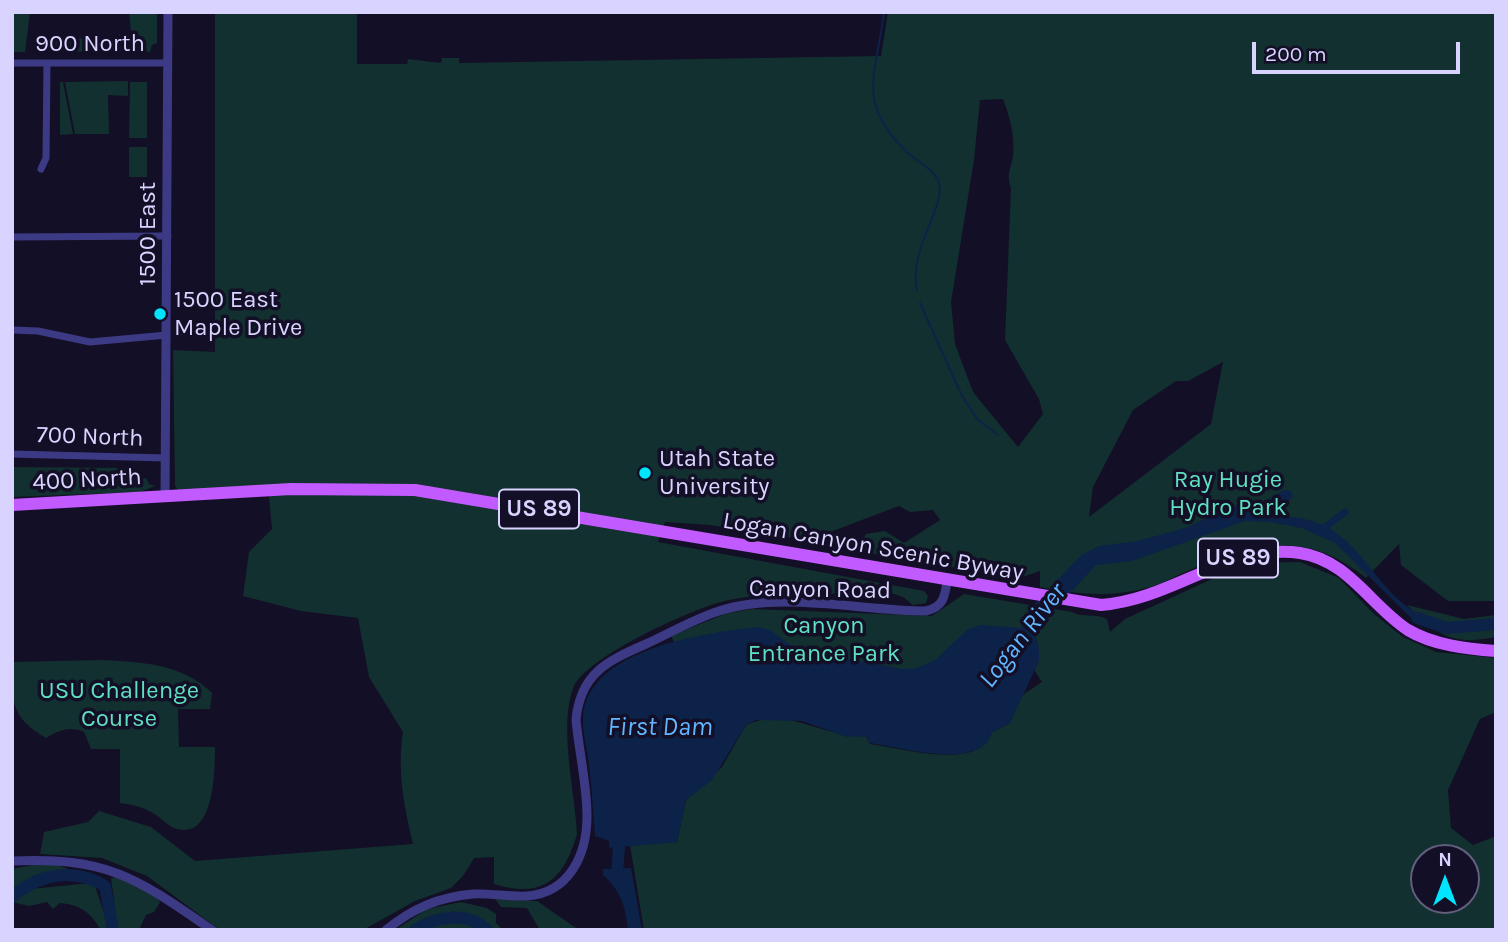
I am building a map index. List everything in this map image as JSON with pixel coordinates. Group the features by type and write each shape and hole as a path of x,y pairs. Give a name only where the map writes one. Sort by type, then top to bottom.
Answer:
{"main road":[{"name":"Logan Canyon Scenic Byway","path":"165,497 302,489 415,490 505,503 1073,602 1127,603 1166,591 1235,559 1262,552 1302,553 1326,562 1357,582 1407,629 1434,641 1496,652"},
{"name":"400 North","path":"12,505 165,497"}],"street":[{"name":"1500 East","path":"165,497 168,12"},
{"name":"900 North","path":"12,63 167,63"},
{"path":"41,169 46,158 47,63"},
{"path":"12,237 168,236"},
{"path":"12,330 38,331 90,342 167,335"},
{"name":"700 North","path":"12,454 166,458"},
{"name":"Canyon Road","path":"386,930 410,911 439,900 472,894 527,896 560,887 575,869 583,845 587,816 576,720 577,705 582,689 603,665 719,611 746,605 791,604 926,611 943,600 947,581"},
{"path":"12,861 70,860 100,865 127,875 212,930"}],"green space":[{"path":"12,12 30,12 25,52 12,52"},
{"path":"129,12 157,12 157,43 152,45 150,52 133,50"},
{"name":"Ray Hugie Hydro Park","path":"215,12 357,12 357,64 407,64 408,59 441,63 442,58 459,58 459,63 881,56 888,12 1496,12 1496,601 1448,601 1401,565 1399,544 1366,578 1343,562 1321,552 1277,546 1233,554 1146,588 1093,594 1040,587 1040,571 1019,578 856,551 866,534 885,531 904,543 940,520 933,510 910,512 899,506 809,540 710,525 665,522 658,542 924,591 928,596 926,603 913,605 903,597 872,587 862,594 779,594 745,597 714,604 670,622 600,661 583,674 574,686 569,702 567,738 577,834 572,850 558,874 538,887 525,889 494,884 494,857 474,858 463,876 451,888 415,901 363,930 220,930 147,876 102,858 40,854 44,832 88,822 99,811 151,827 195,861 413,844 402,788 403,732 369,677 358,618 301,611 243,596 249,552 272,529 268,487 178,490 175,486 173,350 215,352","holes":["1003,99 1013,141 1009,175 1011,188 1005,340 1039,399 1043,414 1018,447 973,392 955,344 951,302 974,160 980,100","1223,362 1211,424 1089,517 1093,487 1133,410 1176,381 1188,381"]},
{"path":"42,33 44,39 118,38 120,33 121,51 44,52 41,51"},
{"path":"128,81 128,96 108,95 109,134 75,134 65,82"},
{"path":"60,82 63,82 73,134 60,135"},
{"path":"130,82 147,82 147,138 129,138"},
{"path":"129,147 147,147 147,177 129,177"},
{"path":"12,467 127,468 137,474 139,479 146,478 149,484 155,486 140,492 12,497"},
{"name":"Canyon Entrance Park","path":"1300,562 1339,578 1374,614 1403,637 1436,652 1496,658 1496,712 1480,719 1448,790 1451,828 1472,844 1410,844 1410,914 1480,914 1480,844 1476,844 1496,836 1496,930 644,930 630,845 677,842 686,800 722,767 746,725 761,720 791,720 836,733 866,736 870,744 936,754 972,752 984,745 991,733 1010,723 1021,696 1042,682 1033,668 920,674 675,644 671,636 727,613 753,609 932,616 964,594 1103,617 1107,619 1110,632 1125,619 1247,563"},
{"path":"1407,605 1464,619 1496,615 1496,637 1467,640 1446,636"},
{"name":"USU Challenge Course","path":"100,660 145,663 174,670 187,675 212,693 210,709 178,709 179,747 215,747 210,801 198,825 188,830 174,828 147,810 120,803 120,749 91,749 84,732 74,729 60,731 46,738 19,715 13,698 12,662"},
{"path":"33,865 59,865 74,872 32,876 30,889 91,883 95,886 106,919 106,930 101,930 89,914 74,906 60,903 53,909 47,902 29,906 12,902 12,869"},
{"path":"118,877 158,898 160,902 154,912 146,915 139,930 118,930 111,878"},
{"path":"495,899 537,901 579,930 540,930 527,908 501,907"},
{"path":"461,902 487,908 496,914 496,923 503,930 395,930 427,909"}],"water":[{"name":"First Dam","path":"1284,490 1291,491 1293,496 1285,506 1288,517 1315,522 1335,532 1352,547 1397,598 1415,612 1439,622 1427,623 1412,619 1335,543 1302,528 1245,521 1132,561 1096,565 1034,632 1039,648 1039,661 1010,723 991,733 984,745 972,751 936,754 870,743 866,736 847,737 802,721 756,720 746,725 712,780 686,800 677,842 609,848 609,841 595,836 583,717 590,694 605,675 627,660 652,648 681,640 758,627 770,630 797,650 902,669 917,668 935,660 968,629 981,625 1021,628 1034,605 1080,556 1099,546 1138,541 1188,527 1233,506 1262,503"},
{"path":"631,868 642,930 628,930 621,900 603,875 603,869"}],"waterway":[{"path":"884,12 874,72 875,104 881,120 892,136 930,170 939,183 937,204 918,259 917,290"},
{"path":"920,303 962,396 977,419 998,435"},
{"path":"1320,531 1345,512"},
{"name":"Logan River","path":"1417,618 1447,628 1496,624"},
{"name":"Logan River","path":"620,832 617,873 621,883"},
{"name":"Logan River","path":"12,897 45,878 81,876 105,886 113,930"},
{"name":"Logan River","path":"415,930 432,921 452,918 471,920 487,930"}],"place":[{"name":"1500 East Maple Drive","path":"160,314"},
{"name":"Utah State University","path":"645,473"}]}
